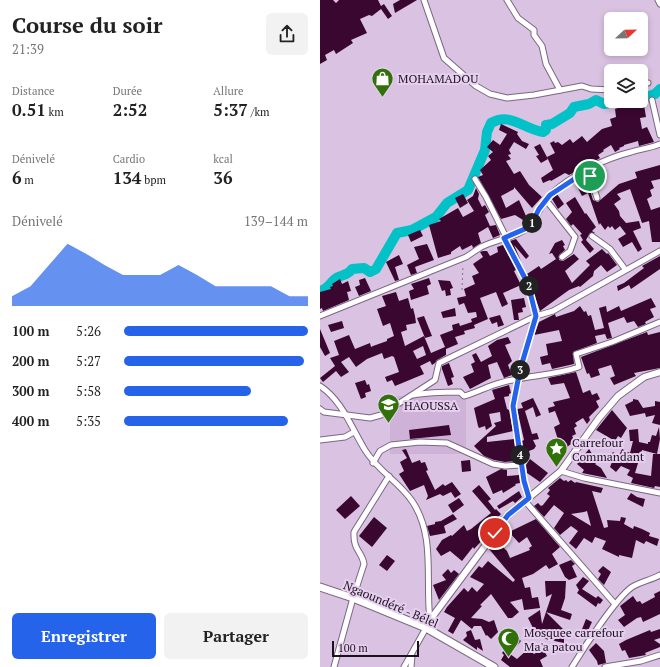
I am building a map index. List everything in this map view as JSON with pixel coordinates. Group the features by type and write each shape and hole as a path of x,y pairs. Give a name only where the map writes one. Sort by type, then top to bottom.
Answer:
{"main road":[{"name":"Ngaoundéré - Bélel","path":"320,587 353,598 426,628 494,667"}],"street":[{"path":"424,0 444,58 476,86 490,94 507,98 534,95 582,86 591,89 604,90"},
{"path":"508,0 518,18 534,30 534,35 542,46 546,64 560,90"},
{"path":"658,0 660,4"},
{"path":"652,100 660,134"},
{"path":"320,316 462,258 482,247 527,228 550,195 588,170 612,158 660,144"},
{"path":"588,170 597,198"},
{"path":"475,179 486,197 528,284 536,316 518,379 513,406 527,500 615,604"},
{"path":"546,200 575,237 570,251 562,257"},
{"path":"592,236 610,249 625,269"},
{"path":"320,409 324,412 346,416 370,418 381,415 435,380 439,363 536,316 552,311 591,291 625,269 660,251"},
{"path":"410,396 429,392 441,394 447,391 460,392 464,396 500,383 540,375 554,375 579,367 576,354 660,322"},
{"path":"404,667 430,620 508,515 561,471 599,418 618,396 644,378 660,372"},
{"path":"320,386 326,390 346,416 354,432 374,463 402,488 413,502 420,516 427,538 428,602 430,620"},
{"path":"320,440 345,437 354,432"},
{"path":"374,463 380,451 390,445 420,442 447,443 492,464 505,466 522,465"},
{"path":"561,471 584,478 660,493"},
{"path":"334,667 364,564 356,550 354,532 389,476"},
{"path":"572,667 615,604 631,588 660,575"},
{"path":"411,667 412,655"},
{"path":"605,667 620,666 660,655"}],"path":[{"path":"462,258 464,278 462,290"}],"shaded area":[{"path":"390,396 466,396 466,454 390,454"}],"building":[{"path":"320,0 333,0 336,3 339,0 378,0 381,6 384,4 392,16 388,19 381,9 372,16 369,15 360,19 367,33 351,40 353,43 336,54 334,50 325,55 327,60 320,64"},
{"path":"400,0 417,0 395,13 393,4"},
{"path":"644,108 646,117 640,118 642,129 647,127 654,142 639,146 638,141 624,145 615,152 611,145 598,155 600,158 595,161 569,175 565,173 551,181 550,180 543,183 541,178 553,170 547,157 555,153 550,143 554,141 555,143 558,142 562,145 570,139 573,143 582,136 587,142 602,129 612,126 610,119 616,117 615,109"},
{"path":"501,124 518,132 517,134 522,141 529,144 526,149 514,142 509,150 511,154 508,155 511,159 506,161 514,174 520,171 529,185 542,197 532,208 514,187 514,189 501,196 506,208 519,200 526,216 523,220 515,215 501,219 478,177 483,175 480,170 491,160 488,156 493,152 487,147 493,140 500,145 507,134 499,130"},
{"path":"540,144 548,159 541,163 536,156 539,155 534,147"},
{"path":"660,165 660,179 651,181 654,188 650,190 652,196 647,199 651,210 660,207 660,242 652,242 649,221 642,223 630,189 617,194 621,199 614,204 619,211 620,216 626,223 639,221 641,228 633,231 642,249 638,252 632,242 623,247 618,239 626,234 620,226 615,230 612,226 610,228 608,226 605,230 600,223 599,225 588,193 582,196 575,182 586,177 593,200 598,202 619,184 637,178 635,172"},
{"path":"476,188 479,194 478,199 482,207 485,205 489,212 485,215 490,226 496,225 500,235 493,238 488,227 478,233 481,243 473,248 472,245 462,250 460,246 451,252 451,254 438,258 429,225 441,221 439,219 458,208 463,217 474,211 467,200 473,196"},
{"path":"463,194 468,203 460,208 455,198"},
{"path":"557,194 564,204 558,209 552,199"},
{"path":"575,197 585,214 586,213 596,227 592,231 595,233 590,233 586,240 594,249 590,253 581,242 583,240 580,235 582,234 573,224 571,226 566,219 572,212 566,203"},
{"path":"420,230 423,236 411,242 408,235"},
{"path":"516,239 529,256 526,259 514,245 521,261 510,241"},
{"path":"562,240 565,245 563,246 565,250 559,255 559,260 563,261 574,254 579,259 565,271 572,283 590,265 586,261 602,249 607,254 608,253 617,265 607,272 601,265 594,271 593,276 580,287 579,286 569,290 540,311 527,274 539,266 541,269 556,259 552,253 549,254 555,243"},
{"path":"427,244 434,260 415,267 417,273 411,275 407,265 419,259 414,247"},
{"path":"503,245 516,270 514,271 521,285 503,293 508,304 502,307 496,292 480,298 488,319 474,325 475,328 464,331 465,334 455,337 458,344 446,349 446,355 437,360 435,363 432,365 430,361 420,366 424,374 395,386 392,380 387,382 385,377 399,372 394,357 392,356 384,359 382,353 367,359 356,367 349,357 341,362 349,372 341,377 336,371 323,382 320,378 335,366 330,358 339,355 334,341 349,335 355,349 370,343 371,347 387,341 387,339 394,336 390,323 383,326 377,309 386,306 382,296 396,292 399,301 408,298 411,309 413,308 416,323 406,325 407,330 401,332 405,346 424,336 431,353 445,347 440,335 453,330 452,325 459,323 460,326 472,322 471,319 477,317 476,312 468,313 464,303 459,305 457,298 466,296 464,289 475,284 472,276 479,273 473,264 483,257 480,252 487,251 490,256 498,252 497,247","holes":["423,346 426,355 417,359 413,351"]},
{"path":"399,255 403,264 395,267 399,280 395,281 386,262"},
{"path":"660,256 660,269 631,289 629,285 618,291 617,286 624,283 644,268 642,266"},
{"path":"365,278 371,291 359,296 355,287 360,285 359,280"},
{"path":"429,278 431,284 427,286 429,294 411,300 409,291 414,289 411,284"},
{"path":"340,279 342,284 348,281 351,291 347,292 349,300 323,311 322,308 320,309 320,292 331,289 330,287 333,286 332,284"},
{"path":"438,280 450,281 453,288 450,289 451,295 446,296 445,290 442,291"},
{"path":"524,298 526,307 522,308 523,312 518,313 519,320 514,320 511,300"},
{"path":"651,298 656,307 650,309 654,317 645,322 646,324 638,327 634,321 627,323 624,317 608,323 612,338 607,339 605,334 595,336 597,343 573,352 574,364 552,369 550,363 542,365 540,357 548,355 546,344 562,341 559,330 534,335 539,322 555,314 556,317 574,311 580,306 584,312 586,311 588,316 591,315 595,330 604,328 599,308 606,306 607,312 619,306 621,311"},
{"path":"455,308 456,316 443,318 441,312"},
{"path":"500,315 504,325 498,327 497,322 492,324 489,318"},
{"path":"424,316 432,336 425,338 417,318"},
{"path":"342,321 344,328 331,332 328,325"},
{"path":"320,329 330,353 325,356 320,347"},
{"path":"647,332 648,335 660,332 660,368 634,373 636,376 614,385 610,378 615,376 611,365 598,369 600,375 591,378 589,373 587,374 581,357"},
{"path":"508,337 511,343 505,345 512,361 508,365 512,375 504,378 497,362 488,365 491,378 470,389 463,377 474,372 471,364 475,362 472,355 476,353 481,362 492,356 488,346 497,340"},
{"path":"449,363 454,377 451,378 453,384 448,386 442,366"},
{"path":"576,372 583,393 590,390 592,395 597,393 600,399 596,401 599,407 589,417 590,420 587,424 583,418 575,423 577,426 574,428 576,434 572,436 575,441 567,447 563,441 559,443 554,427 560,424 555,411 549,413 548,408 555,406 553,402 570,398 564,383 551,385 548,378"},
{"path":"365,380 367,385 369,384 371,391 365,393 366,397 361,399 355,383"},
{"path":"509,385 511,393 509,396 504,397 507,409 509,410 513,431 487,437 487,442 514,439 517,461 505,462 484,456 474,446 496,426 494,423 501,421 500,412 489,414 492,426 486,430 485,426 479,428 474,408 495,399 492,390"},
{"path":"533,398 541,415 536,417 533,407 525,411 532,434 537,433 539,439 533,440 536,446 534,449 524,453 522,441 524,440 517,409 523,408 521,403"},
{"path":"633,399 638,400 643,408 655,406 655,401 660,402 660,425 652,423 655,415 646,417 645,413 630,416 625,405 633,401"},
{"path":"612,410 627,428 621,438 618,436 615,441 596,430"},
{"path":"449,425 451,435 410,439 409,430"},
{"path":"659,427 660,439 657,454 660,454 660,487 655,486 654,488 631,483 633,478 627,475 630,470 621,466 616,472 610,467 612,462 608,458 613,452 619,456 622,449 630,453 633,441 630,441 629,430 638,429 639,442 648,444 652,435 656,436","holes":["642,450 657,454 653,454 651,476 635,473"]},
{"path":"406,449 412,463 420,460 421,463 425,462 428,470 426,471 435,490 443,484 445,486 452,482 461,494 455,498 451,492 443,496 440,494 426,500 428,496 424,485 410,491 399,474 404,471 400,462 407,458 402,450"},
{"path":"589,449 597,462 595,464 601,468 607,478 582,473 584,470 577,464"},
{"path":"530,459 548,473 540,482 527,473 526,465"},
{"path":"470,460 471,471 462,472 461,461"},
{"path":"501,469 507,470 507,476 519,475 520,483 515,484 516,485 503,493 502,490 493,494 486,477"},
{"path":"560,478 568,482 571,480 575,483 603,488 601,493 592,491 604,528 608,527 607,520 620,521 621,517 626,518 624,524 633,529 634,526 642,529 650,533 649,536 659,539 657,546 646,541 644,544 636,540 632,558 619,555 619,557 602,549 606,541 595,537 592,543 584,538 576,549 569,543 578,531 571,526 560,535 554,528 564,513 554,505 544,517 534,506 538,503 541,506 543,505 550,496 547,494 550,490 548,488","holes":["587,511 591,526 571,514"]},
{"path":"479,485 491,499 488,501 495,510 496,509 501,514 485,531 489,534 474,549 473,547 462,561 450,551 441,556 436,549 442,540 451,535 452,536 464,525 467,531 471,529 491,513 472,491"},
{"path":"519,491 522,497 515,503 513,501 499,509 497,506"},
{"path":"631,493 637,497 645,499 643,507 627,499"},
{"path":"351,496 360,506 345,519 336,510"},
{"path":"459,498 464,505 453,513 448,505"},
{"path":"453,514 457,519 444,526 446,533 430,536 427,526 435,524 435,522 441,521"},
{"path":"374,517 387,528 372,547 359,536"},
{"path":"536,519 560,547 552,554 558,564 549,569 546,565 533,574 522,578 525,588 530,587 532,598 538,597 540,608 524,610 522,599 510,602 519,612 512,618 508,618 491,594 480,605 482,606 471,618 482,619 489,622 494,620 498,632 491,639 487,635 486,636 481,626 474,626 472,629 461,620 453,634 448,631 455,618 444,612 447,607 464,588 468,592 472,587 477,592 484,584 470,577 479,566 482,568 488,561 513,582 515,580 489,549 498,542 507,551 510,558 530,550 529,548 532,546 527,537 519,543 509,532"},
{"path":"387,555 395,561 387,571 379,565"},
{"path":"571,560 575,564 572,566 577,577 569,580 565,577 559,565"},
{"path":"603,566 611,572 604,585 598,579 601,574 598,571"},
{"path":"448,569 451,573 454,570 459,574 439,600 433,585 446,580 442,575"},
{"path":"583,577 589,581 582,589 596,598 598,596 603,600 600,604 598,603 596,607 577,593 579,590 576,585"},
{"path":"545,581 566,581 565,598 561,610 572,614 570,620 546,612 552,594 546,597"},
{"path":"660,591 660,614 643,622 641,617 637,618 624,627 618,620 625,615 620,606 633,596 637,602 640,601 642,604 655,597 654,594"},
{"path":"540,610 542,624 546,612 564,630 564,643 541,638 533,628 528,618"},
{"path":"586,619 592,622 584,639 579,637"},
{"path":"660,629 660,638 654,640 660,644 660,647 645,653 646,655 629,658 625,650 622,651 619,644 650,630 651,632"},
{"path":"471,630 475,640 480,639 483,651 477,647 477,650 463,640 467,636 466,632"},
{"path":"516,636 521,641 510,654 517,659 528,649 534,654 543,649 547,656 540,660 543,667 510,667 501,660 504,655 502,653"},
{"path":"596,643 604,651 606,663 598,665 597,661 589,650"}],"waterway":[{"path":"648,96 655,94 660,89"},
{"path":"320,291 327,287 337,277 348,273 352,269 364,268 370,272 376,269 397,233 412,230 436,217 447,203 468,190 485,150 487,132 491,123 498,120 511,120 543,132 546,130 546,125 552,124 570,113 574,107 589,104 596,100 604,104"}],"place":[{"name":"MOHAMADOU","path":"383,98"},
{"name":"HAOUSSA","path":"389,424"},
{"name":"Carrefour Commandant","path":"557,468"},
{"name":"Mosquee carrefour Ma'a patou","path":"508,658"}],"route":[{"path":"495,533 508,515 529,498 524,481 514,422 513,406 520,370 536,316 528,284 504,238 522,232 527,228 550,195 583,172 588,170 590,176"}]}
